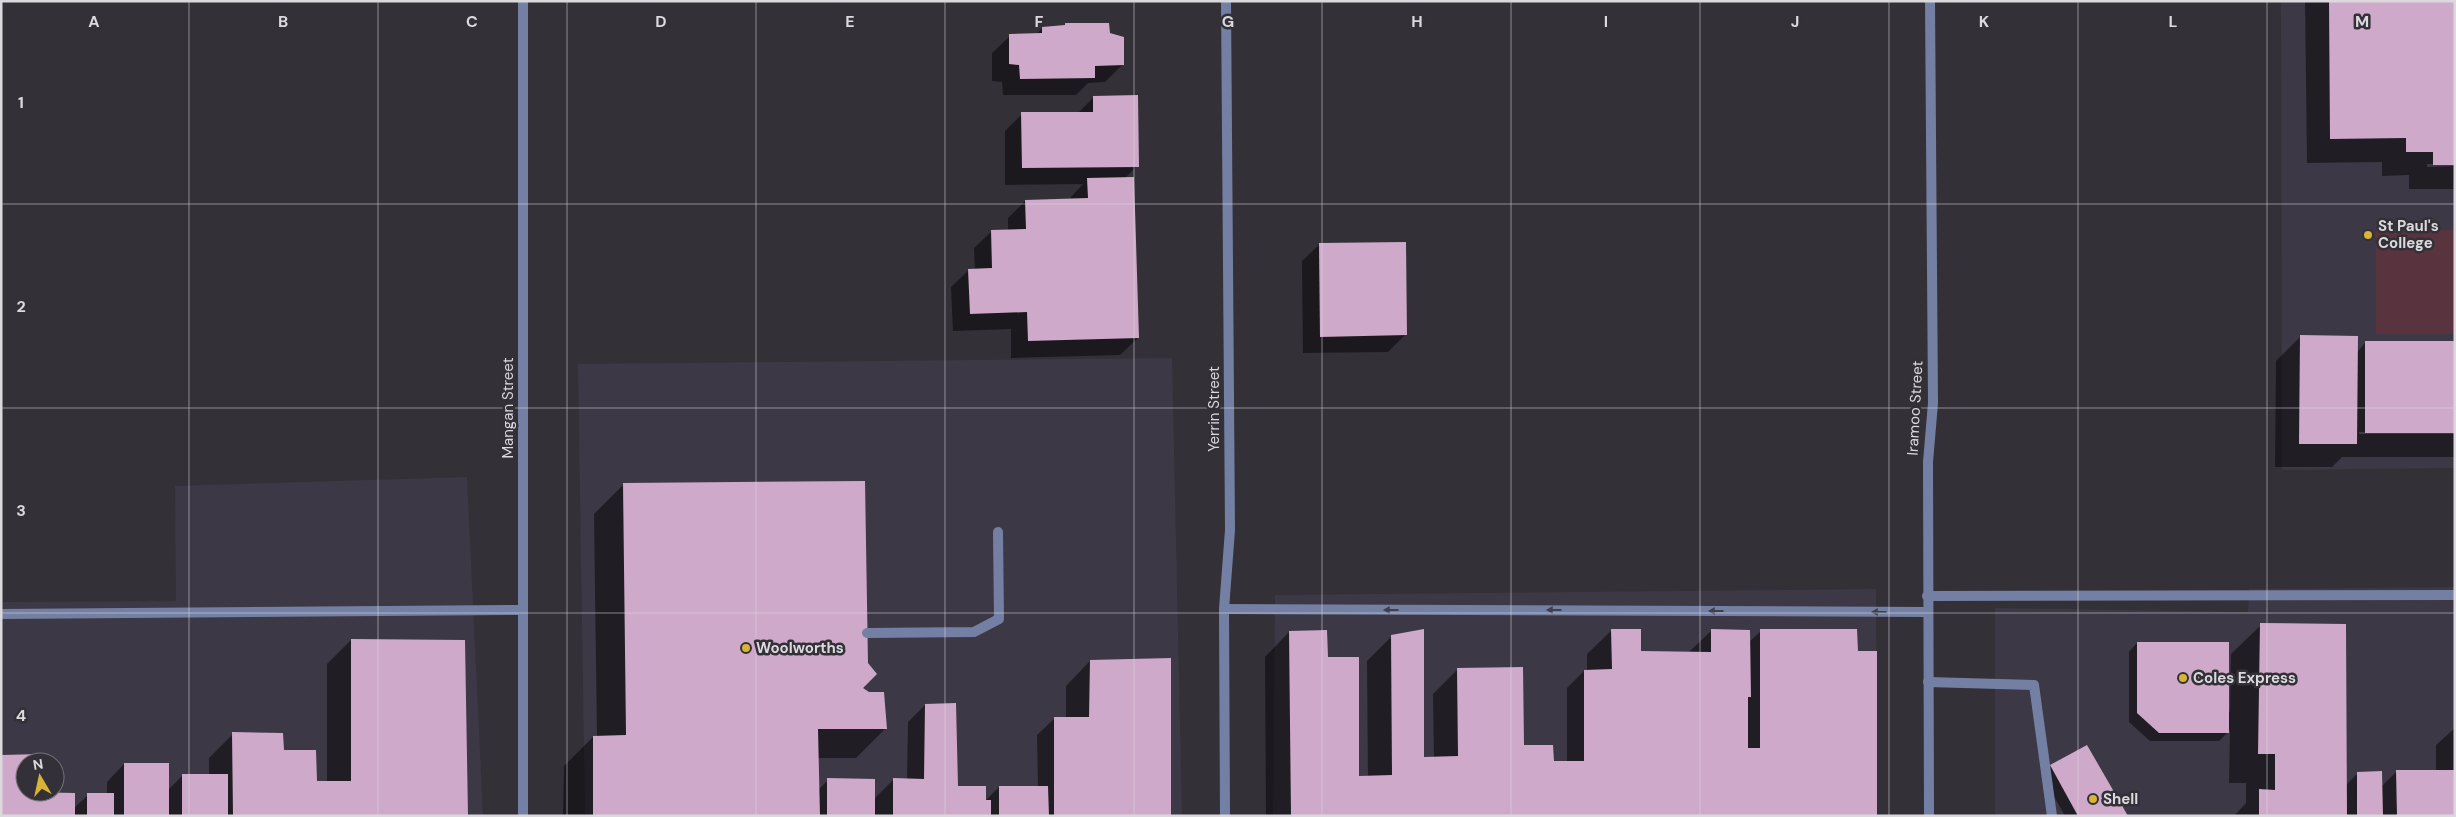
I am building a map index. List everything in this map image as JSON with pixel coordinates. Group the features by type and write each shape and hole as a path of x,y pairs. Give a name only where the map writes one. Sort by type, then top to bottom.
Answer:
{"street":[{"name":"Mangan Street","path":"522,816 523,1"},
{"name":"Yerrin Street","path":"1225,816 1224,609 1230,530 1226,1"},
{"name":"Iramoo Street","path":"1929,816 1928,462 1933,403 1930,1"},
{"path":"867,633 974,632 999,619 998,532"},
{"path":"1927,596 2455,594"},
{"path":"1224,609 1927,612"},
{"path":"1,614 523,610"},
{"path":"1928,682 2034,685 2052,816"}],"shaded area":[{"name":"St Paul's College","path":"2281,1 2455,1 2455,468 2282,470"},
{"path":"2376,230 2455,230 2455,334 2376,334"},
{"path":"1172,358 1182,816 585,816 578,364"},
{"path":"467,477 483,816 1,816 1,602 176,601 175,486"},
{"path":"2455,587 2455,816 1995,816 1995,608 2248,612 2249,589"},
{"path":"1876,589 1877,816 1273,816 1275,595"}],"building":[{"path":"2329,1 2455,1 2455,165 2433,165 2433,152 2406,152 2406,138 2330,139"},
{"path":"1065,23 1109,23 1110,33 1124,37 1124,65 1095,66 1095,78 1020,79 1019,65 1009,64 1009,34 1042,33 1042,27 1065,25"},
{"path":"1138,95 1139,167 1022,168 1021,112 1093,112 1093,96"},
{"path":"1134,177 1139,338 1028,341 1027,312 970,314 968,269 992,268 991,230 1026,229 1025,200 1088,198 1087,178"},
{"path":"1406,242 1407,335 1320,337 1319,243"},
{"path":"2300,335 2358,336 2357,444 2299,444"},
{"path":"2365,341 2455,341 2455,433 2365,433"},
{"name":"Woolworths","path":"865,481 868,663 877,674 863,688 869,692 884,692 887,729 818,729 820,816 593,816 593,736 626,735 623,483"},
{"path":"2260,623 2346,624 2347,816 2259,816 2259,789 2275,790 2275,754 2258,754"},
{"path":"1424,629 1424,757 1458,756 1457,668 1523,667 1524,745 1553,745 1554,761 1584,761 1584,670 1612,669 1611,629 1641,629 1641,651 1711,652 1711,629 1750,630 1751,697 1748,697 1748,748 1760,748 1760,629 1857,629 1858,651 1877,651 1877,816 1291,816 1289,631 1327,630 1328,657 1359,657 1359,776 1392,775 1391,635"},
{"path":"351,639 465,640 468,816 233,816 232,732 283,733 284,750 316,750 317,781 351,781"},
{"name":"Coles Express","path":"2137,642 2229,642 2229,733 2159,733 2137,713"},
{"path":"1171,658 1171,816 1054,816 1054,717 1089,717 1090,660"},
{"path":"956,703 958,786 986,786 986,800 991,800 991,816 893,816 893,778 924,779 925,704"},
{"path":"2087,745 2128,816 2078,816 2050,765"},
{"path":"1,755 15,755 15,802 65,802 65,793 75,793 75,816 1,816"},
{"path":"124,763 169,763 169,816 124,816"},
{"path":"2396,770 2455,770 2455,816 2397,816"},
{"path":"2382,771 2383,816 2357,816 2357,772"},
{"path":"182,774 228,774 228,816 182,816"},
{"path":"827,778 875,779 875,816 827,816"},
{"path":"999,786 1048,786 1049,816 999,816"},
{"path":"87,793 114,793 114,816 87,816"}],"place":[{"name":"St Paul's College","path":"2368,235"},
{"name":"Woolworths","path":"746,648"},
{"name":"Coles Express","path":"2183,678"},
{"name":"Shell","path":"2093,799"}]}
